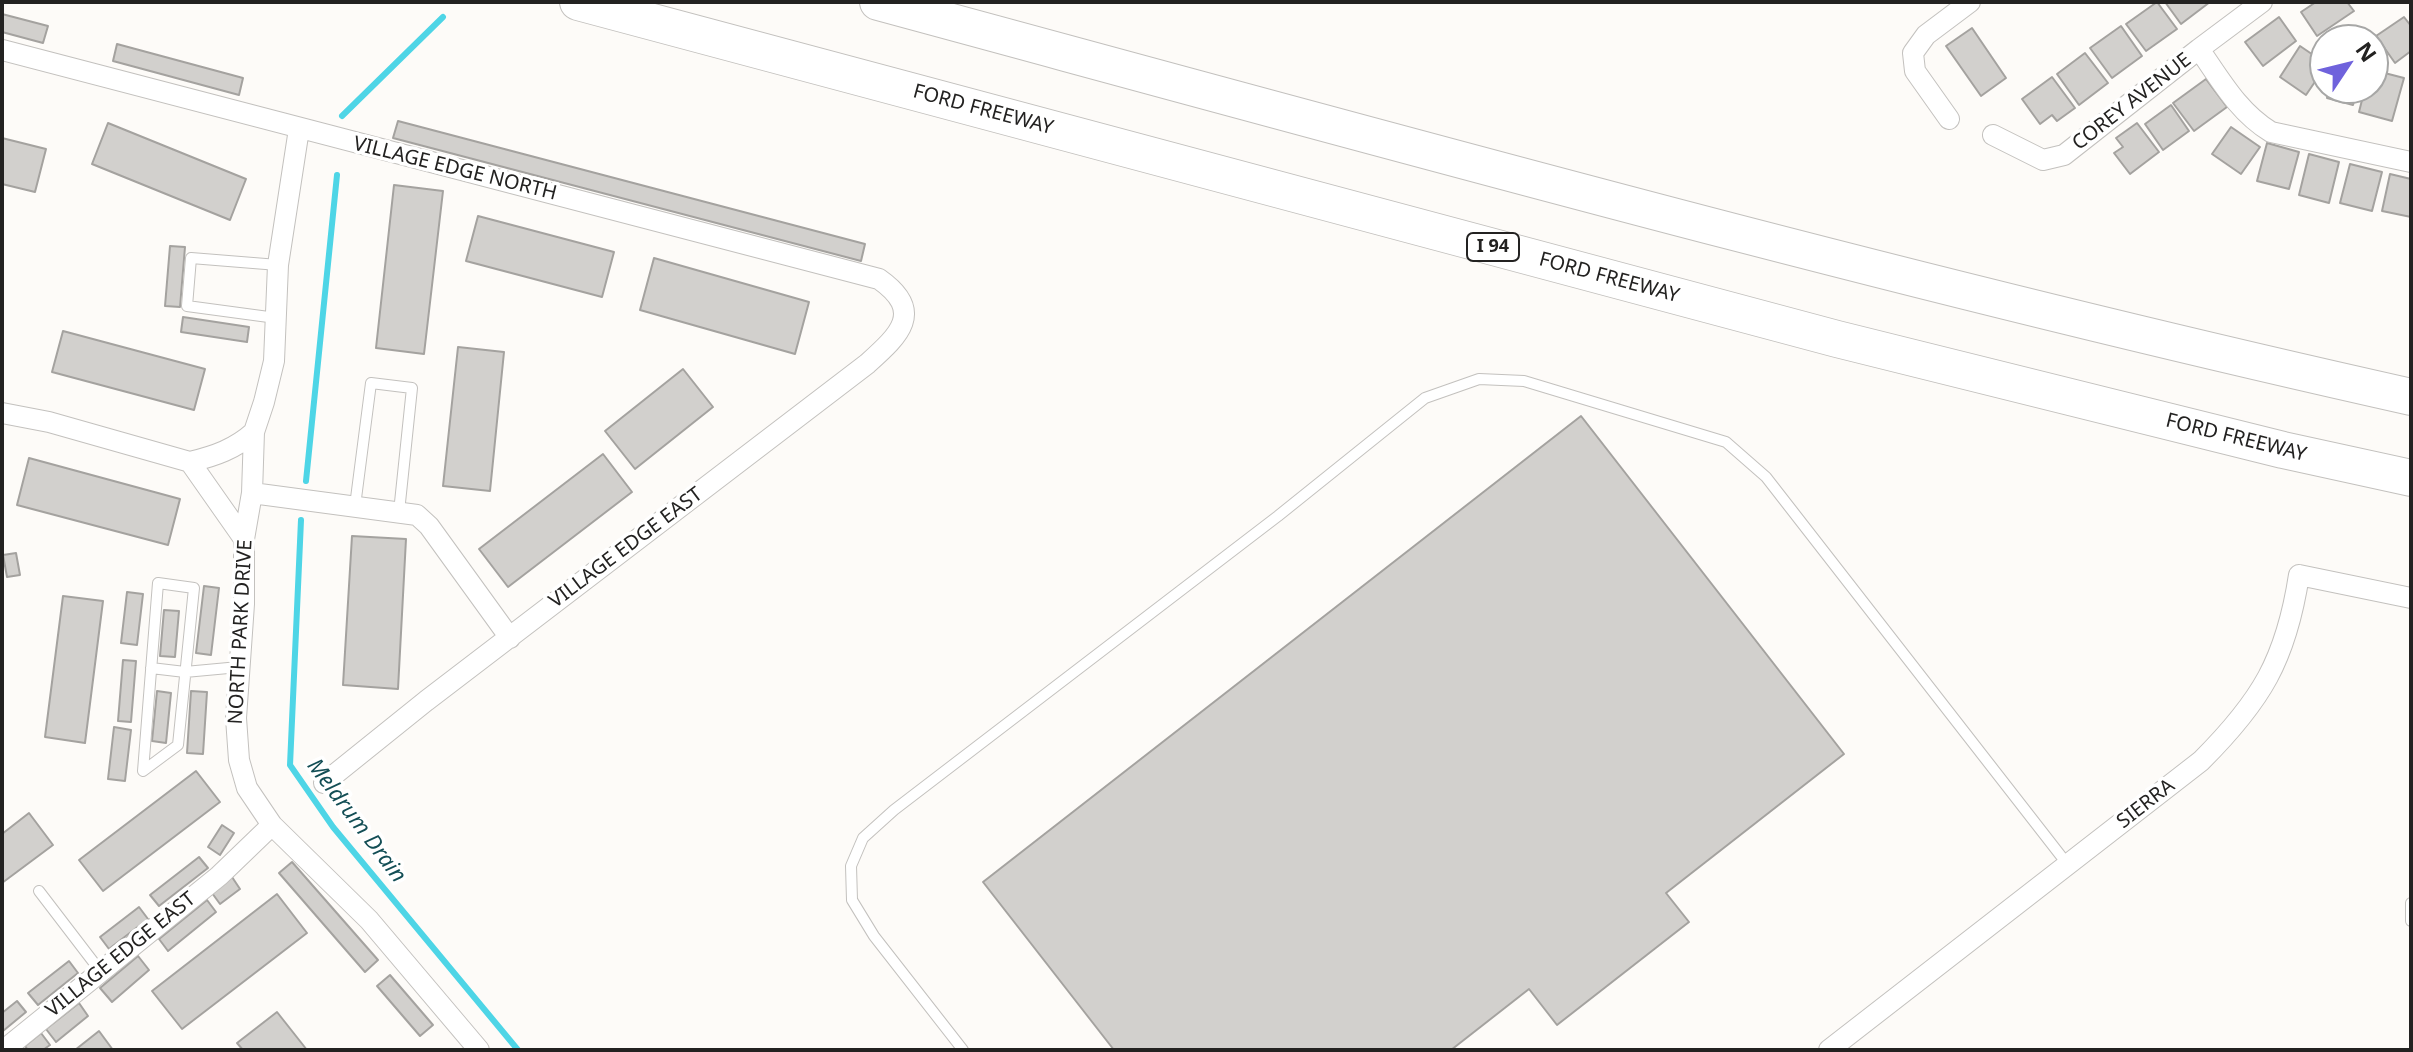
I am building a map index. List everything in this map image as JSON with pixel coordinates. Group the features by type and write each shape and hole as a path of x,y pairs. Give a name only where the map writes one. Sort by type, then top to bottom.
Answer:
{"highway":[{"name":"FORD FREEWAY","path":"578,2 1837,339 2283,450 2411,478"},
{"path":"878,2 1872,267 2271,366 2411,397"}],"street":[{"path":"1949,119 1915,71 1913,53 1926,35 1970,2"},
{"name":"COREY AVENUE","path":"1993,135 2043,160 2064,155 2262,2"},
{"path":"2199,49 2239,106 2254,122 2271,132 2410,158"},
{"name":"VILLAGE EDGE NORTH","path":"2,50 879,279 893,289 900,299"},
{"name":"NORTH PARK DRIVE","path":"299,129 278,265 274,361 254,432 252,493 244,539 244,604 236,718 239,760 247,788 272,825 369,920 479,1050"},
{"name":"VILLAGE EDGE EAST","path":"324,783 889,345 903,326 900,299"},
{"path":"2,413 49,422 190,462 217,456 254,432"},
{"path":"190,462 244,539"},
{"path":"252,493 417,515 429,526 510,638"},
{"name":"SIERRA","path":"1829,1050 2201,761 2240,721 2260,694 2273,668 2293,609 2299,575 2411,598"},
{"name":"VILLAGE EDGE EAST","path":"4,1050 219,876 272,825"}],"lane":[{"path":"276,318 187,306 191,258 278,265"},
{"path":"963,1050 874,936 852,900 851,866 863,838 894,810 1278,516 1425,398 1479,379 1524,381 1726,442 1766,477 2068,865"},
{"path":"355,506 371,383 412,388 399,512"},
{"path":"158,583 194,588 185,672 178,745 143,771 158,583"},
{"path":"151,668 185,672 239,667"},
{"path":"39,891 101,972"},
{"path":"2411,903 2411,921"}],"building":[{"path":"2157,2 2177,29 2146,51 2126,24"},
{"path":"2165,2 2210,2 2181,24"},
{"path":"2316,2 2347,2 2354,11 2335,24 2309,24 2301,12"},
{"path":"2,14 48,26 43,43 2,32"},
{"path":"2279,17 2296,41 2263,66 2245,42"},
{"path":"2404,17 2411,26 2411,51 2395,63 2389,54 2389,27"},
{"path":"2121,26 2142,56 2112,78 2090,48"},
{"path":"1972,28 2006,78 1981,96 1946,46"},
{"path":"117,44 243,78 239,95 113,61"},
{"path":"2300,46 2309,52 2309,91 2306,95 2280,77"},
{"path":"2085,53 2108,83 2079,105 2057,74"},
{"path":"2389,74 2404,78 2392,121 2359,112 2361,104 2389,104"},
{"path":"2052,77 2075,108 2057,121 2052,115 2040,124 2022,99"},
{"path":"2206,79 2227,107 2194,131 2173,103"},
{"path":"2171,105 2189,131 2163,150 2145,124"},
{"path":"398,121 865,244 861,261 393,138"},
{"path":"108,123 246,179 230,220 92,164"},
{"path":"2137,123 2159,152 2130,174 2114,153 2123,147 2116,138"},
{"path":"2231,127 2260,147 2241,174 2212,154"},
{"path":"2,138 46,149 35,192 2,184"},
{"path":"2267,143 2299,152 2289,189 2257,181"},
{"path":"2309,154 2339,162 2329,203 2299,195"},
{"path":"2350,164 2382,172 2372,211 2340,203"},
{"path":"2390,174 2411,179 2411,217 2382,211"},
{"path":"394,185 443,191 424,354 376,348"},
{"path":"478,216 614,252 602,297 466,261"},
{"path":"170,246 185,247 180,307 165,306"},
{"path":"654,258 809,302 795,354 640,310"},
{"path":"183,317 249,327 247,342 181,332"},
{"path":"63,331 205,369 194,410 52,372"},
{"path":"458,347 504,352 490,491 443,486"},
{"path":"683,369 713,407 635,469 605,431"},
{"path":"1581,416 1844,754 1666,893 1689,922 1557,1025 1529,989 1451,1050 1114,1050 983,882"},
{"path":"603,454 632,492 508,587 479,549"},
{"path":"29,458 180,499 168,545 17,505"},
{"path":"352,536 406,539 398,689 343,685"},
{"path":"16,553 20,575 7,577 3,555"},
{"path":"204,586 219,588 211,655 196,653"},
{"path":"127,592 143,594 137,645 121,643"},
{"path":"63,596 103,601 85,743 45,737"},
{"path":"164,610 179,611 175,657 160,656"},
{"path":"123,660 136,661 131,722 118,721"},
{"path":"157,691 171,693 166,743 152,741"},
{"path":"191,691 207,692 203,754 187,753"},
{"path":"114,727 131,730 125,781 108,779"},
{"path":"196,771 220,802 103,891 79,860"},
{"path":"29,813 53,845 2,883 2,834"},
{"path":"222,825 234,833 220,855 208,847"},
{"path":"199,857 208,868 159,906 150,895"},
{"path":"292,862 378,960 365,972 279,873"},
{"path":"232,877 240,889 220,904 212,893"},
{"path":"277,894 307,933 182,1029 152,991"},
{"path":"207,900 216,912 168,951 159,939"},
{"path":"139,907 148,919 109,949 100,937"},
{"path":"138,956 149,970 112,1002 100,988"},
{"path":"69,961 78,973 38,1005 28,993"},
{"path":"390,975 433,1025 420,1036 377,986"},
{"path":"17,1001 26,1012 3,1031 2,1013"},
{"path":"79,1003 88,1016 56,1042 46,1029"},
{"path":"277,1012 307,1050 243,1050 237,1043"},
{"path":"99,1031 113,1050 75,1050"},
{"path":"41,1033 50,1045 43,1050 28,1050 25,1046"}],"waterway":[{"name":"Meldrum Drain","path":"342,116 443,17"},
{"name":"Meldrum Drain","path":"306,481 337,175"},
{"name":"Meldrum Drain","path":"301,520 290,765 333,827 518,1050"}]}
